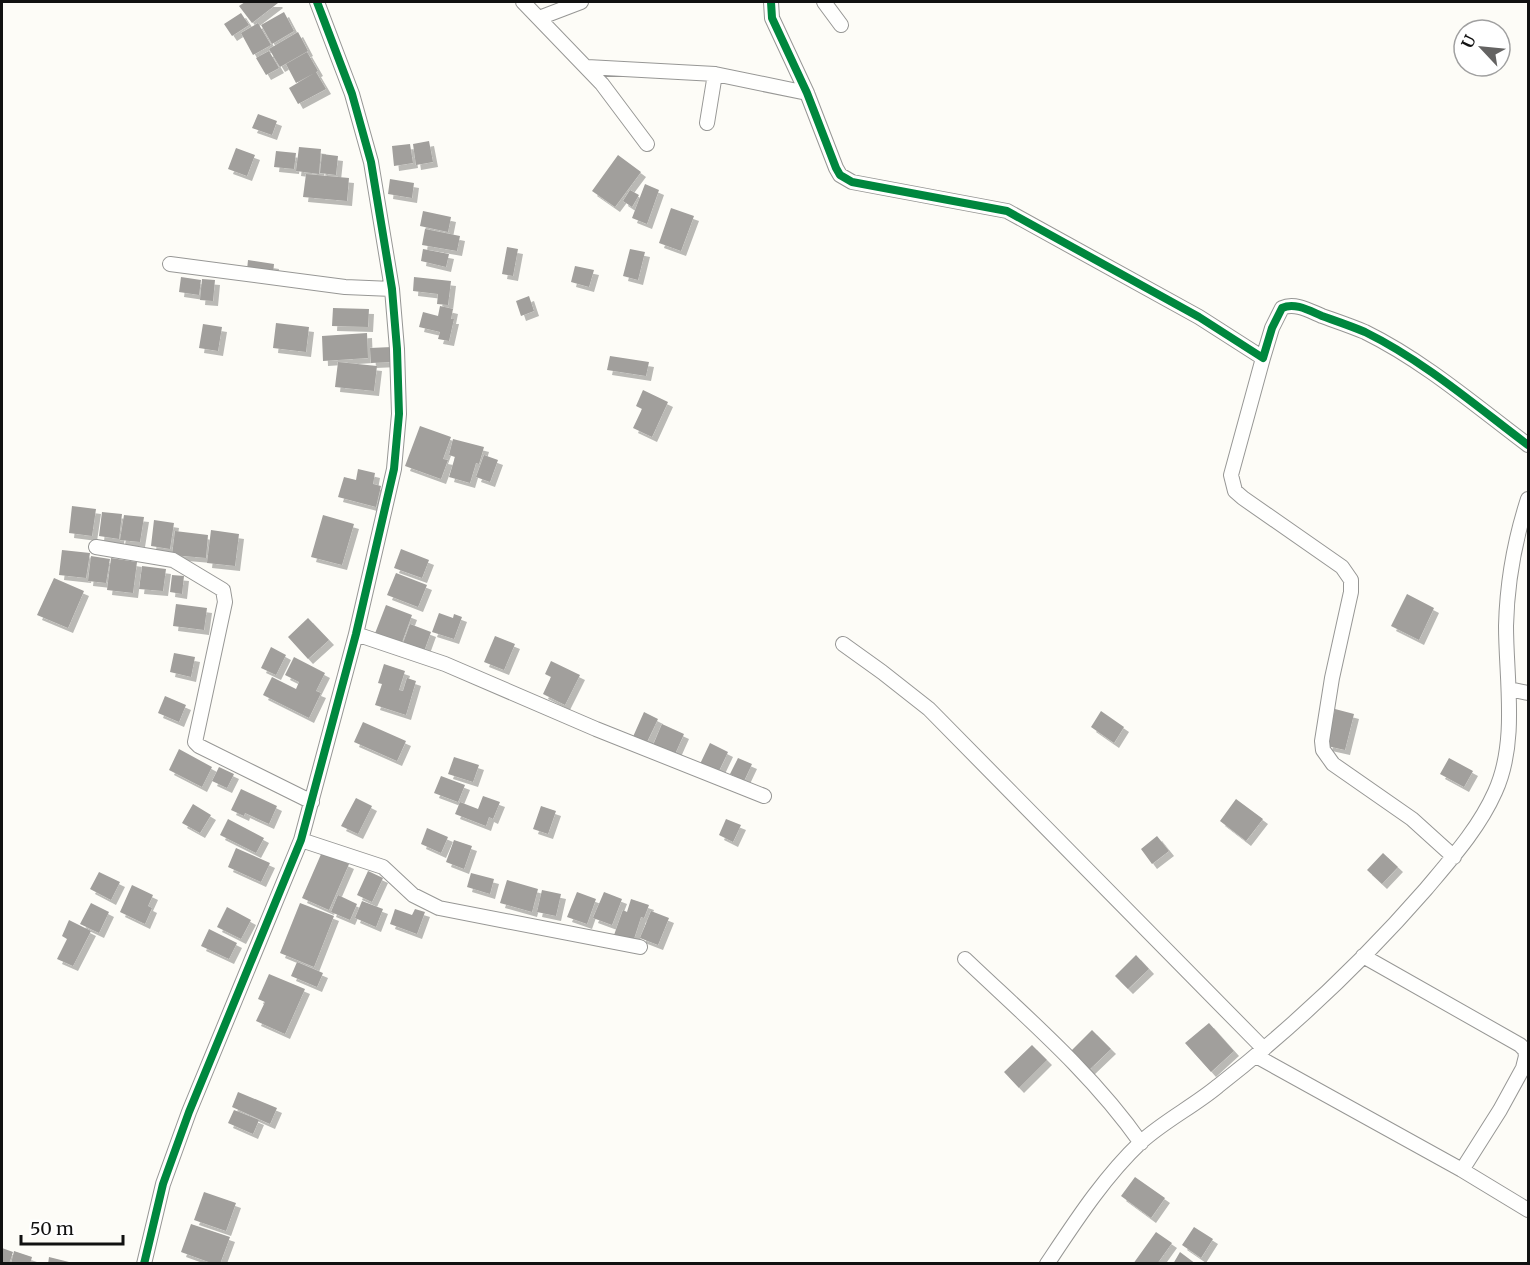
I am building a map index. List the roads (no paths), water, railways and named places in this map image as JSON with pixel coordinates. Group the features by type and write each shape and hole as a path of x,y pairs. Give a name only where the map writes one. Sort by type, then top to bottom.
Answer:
{"street":[{"path":"144,1263 163,1184 189,1112 302,840 356,634 394,469 399,414 398,349 392,289 371,162 352,94 317,2"},
{"path":"523,2 588,67 647,144"},
{"path":"539,18 581,2"},
{"path":"771,2 772,18 807,93 836,168 844,178 852,182 931,198 971,203 1007,211 1199,317 1263,358"},
{"path":"824,2 841,25"},
{"path":"588,67 715,74 807,93"},
{"path":"707,123 715,74"},
{"path":"170,264 345,286 392,289"},
{"path":"1454,857 1412,819 1333,764 1323,750 1322,741 1332,678 1351,592 1351,580 1342,567 1235,491 1231,482 1233,463 1278,313 1287,306 1296,306 1364,332 1400,352 1528,445"},
{"path":"1047,1263 1100,1188 1141,1143 1215,1089 1260,1052 1364,956 1454,857 1482,819 1497,789 1505,765 1509,689 1506,626 1509,580 1528,499"},
{"path":"96,547 164,557 182,564 223,590 225,602 195,742 312,802"},
{"path":"356,634 445,664 596,729 764,796"},
{"path":"843,644 929,709 1260,1052 1528,1210"},
{"path":"1509,689 1528,693"},
{"path":"302,840 383,867 413,895 439,908 640,947"},
{"path":"1364,956 1525,1050 1523,1068 1500,1110 1462,1170"},
{"path":"965,959 1076,1065 1120,1112 1141,1143"}]}
